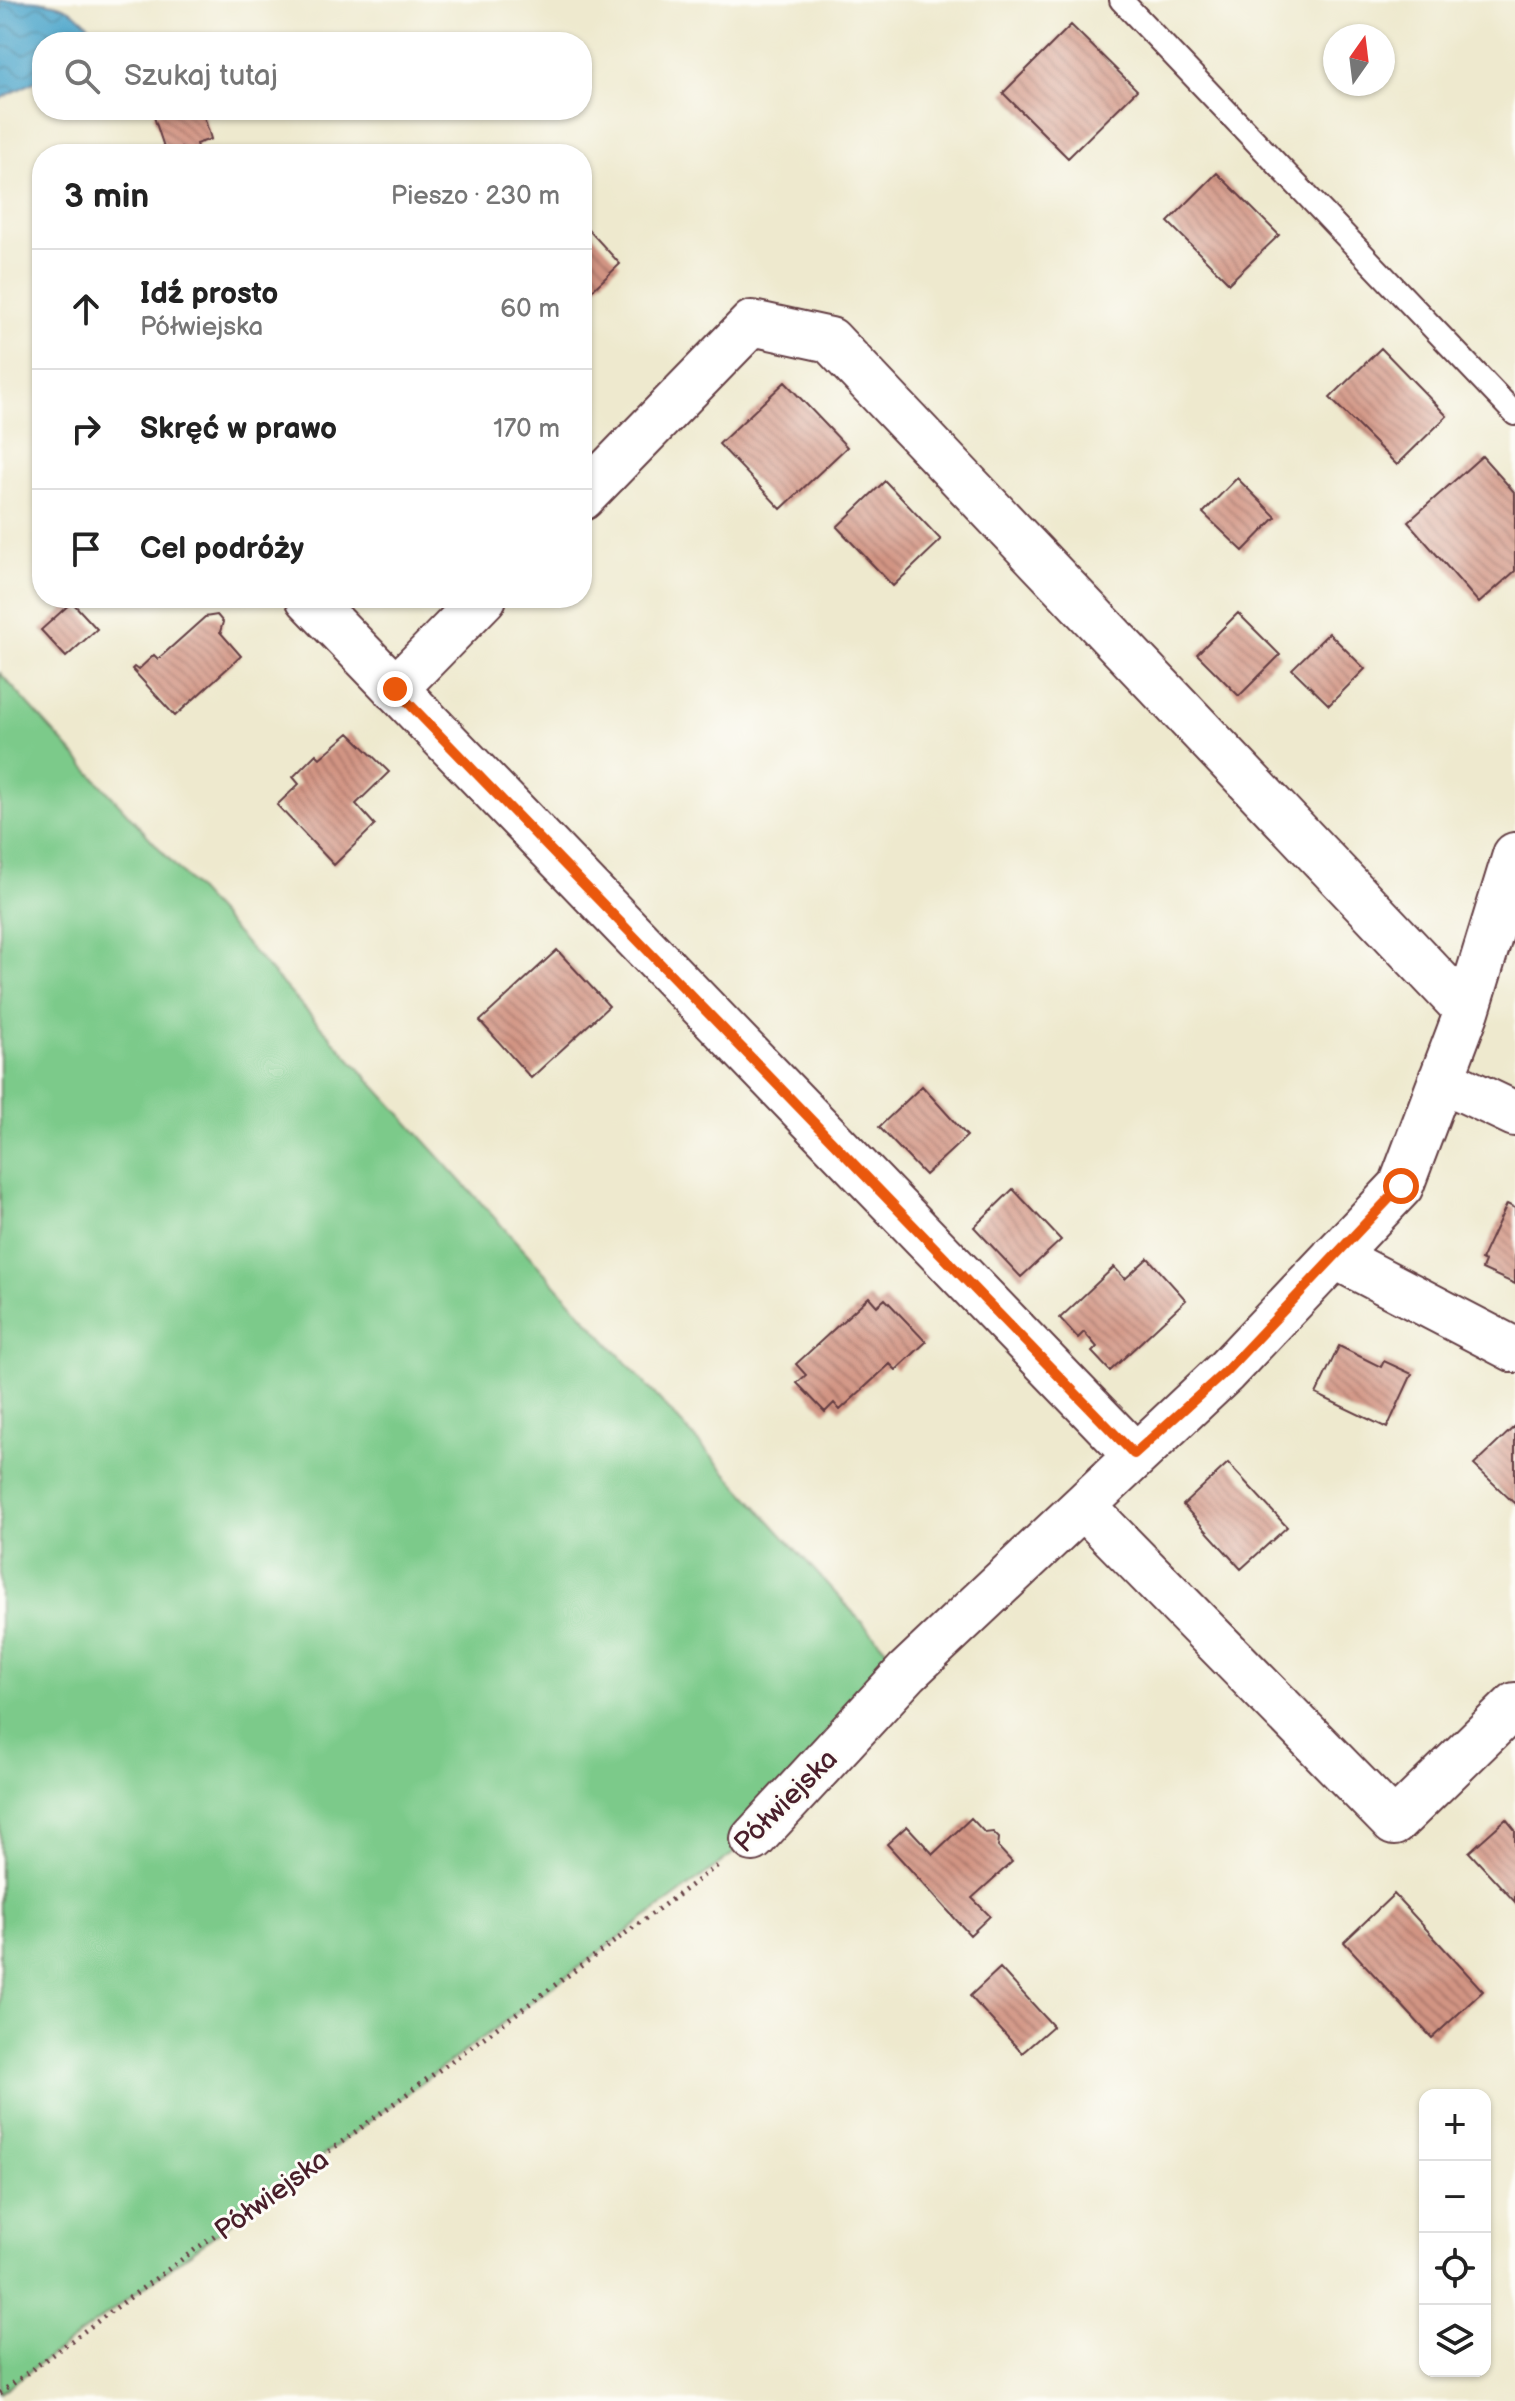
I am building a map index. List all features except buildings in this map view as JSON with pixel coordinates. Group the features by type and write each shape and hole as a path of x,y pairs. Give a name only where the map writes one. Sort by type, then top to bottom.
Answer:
{"street":[{"path":"592,488 752,323 830,340 1467,1011"},
{"path":"318,608 1134,1454"},
{"path":"395,689 474,608"},
{"name":"Półwiejska","path":"753,1839 907,1672 1134,1454 1225,1372 1401,1186 1467,1011 1515,855"},
{"path":"1441,1079 1515,1114"},
{"path":"1334,1256 1515,1350"},
{"path":"1083,1506 1394,1823 1515,1705"}],"lane":[{"path":"1121,0 1515,414"}],"path":[{"name":"Półwiejska","path":"0,2393 753,1839"}],"green space":[{"path":"0,673 907,1672 753,1839 0,2393"}],"water":[{"path":"0,0 59,5 91,28 94,32 32,32 32,83 0,99"}],"route":[{"path":"395,689 1134,1454 1225,1372 1401,1186"}]}
